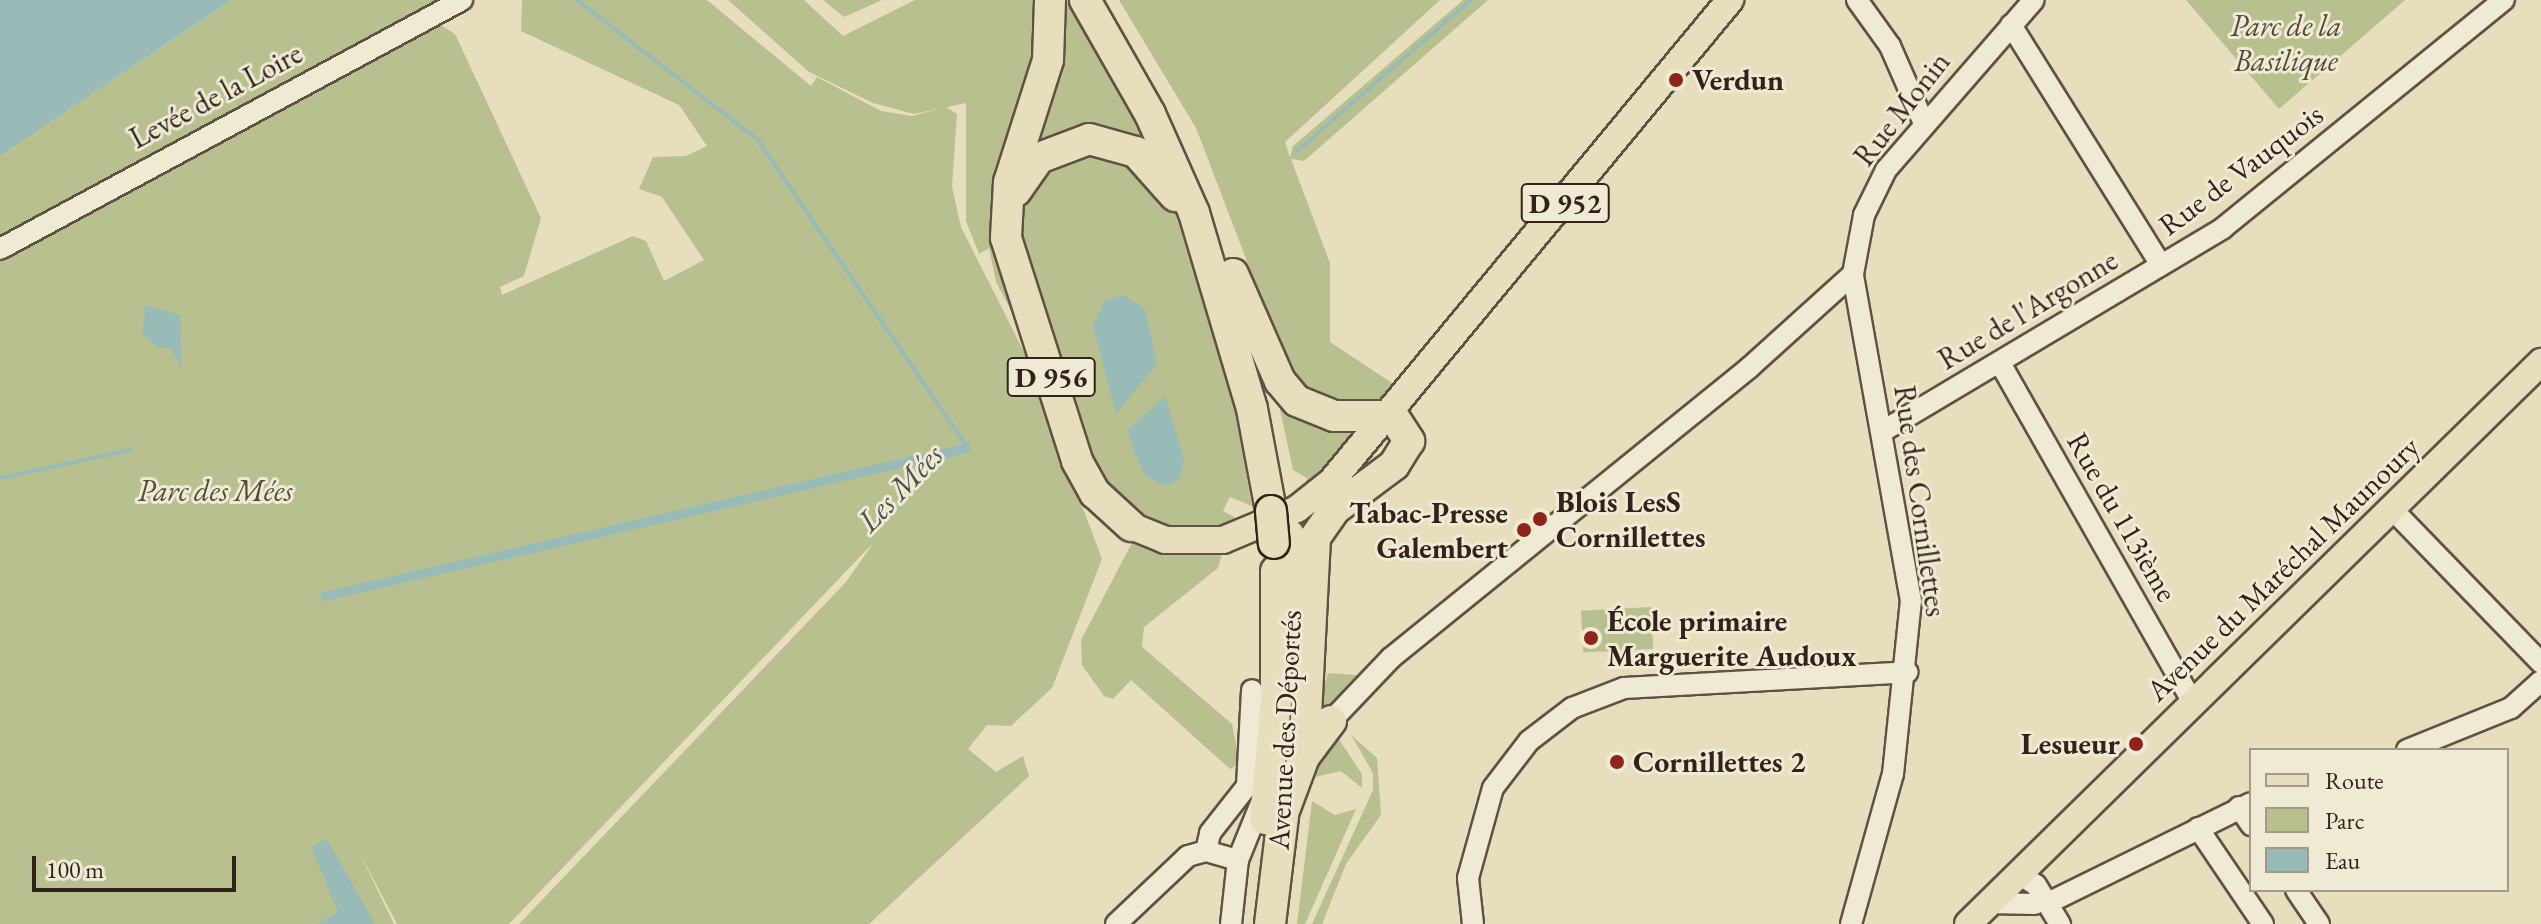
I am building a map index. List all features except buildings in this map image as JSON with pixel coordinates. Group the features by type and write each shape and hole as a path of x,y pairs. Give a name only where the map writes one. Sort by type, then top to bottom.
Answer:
{"highway":[{"name":"D 956","path":"1050,0 1048,60 1006,210 1012,263 1077,461 1095,493 1131,526"},
{"path":"1085,0 1150,114 1226,280"},
{"path":"1103,0 1182,146 1226,280"},
{"path":"1006,210 1028,170 1055,148 1089,139 1123,145 1164,179 1226,280 1280,381 1297,401 1334,416 1393,416 1407,430 1405,453 1335,509 1315,538 1319,717 1279,773"},
{"name":"Avenue des Déportés","path":"1226,280 1280,523 1279,773 1270,924"},
{"name":"Avenue des Déportés","path":"1252,924 1279,773"}],"main road":[{"name":"D 952","path":"1393,416 1730,0"},
{"name":"Avenue du Maréchal Maunoury","path":"1968,924 2541,362"},
{"name":"D 956","path":"1131,526 1165,540 1199,543 1255,531 1331,482 1393,416"}],"street":[{"name":"Levée de la Loire","path":"0,249 462,0"},
{"path":"1857,0 1890,46 1923,121"},
{"name":"Rue Monin","path":"1853,274 1864,215 1886,170 1923,121 2034,0"},
{"name":"Rue de Vauquois","path":"2161,265 2223,228 2504,0"},
{"path":"2011,25 2161,265"},
{"name":"Rue de l'Argonne","path":"1883,431 2161,265"},
{"path":"1319,717 1749,368 1853,274"},
{"name":"Rue des Cornillettes","path":"1851,924 1893,774 1908,672 1911,601 1853,274"},
{"name":"Rue du 113ième","path":"2000,363 2192,701"},
{"path":"2391,508 2541,663"},
{"path":"1473,924 1468,878 1493,788 1529,741 1572,708 1624,688 1908,672"},
{"path":"2412,748 2511,708 2541,681"},
{"path":"1206,851 1210,833 1242,799 1279,773 1252,690"},
{"name":"Avenue des Déportés","path":"1231,924 1238,860 1279,773"},
{"path":"1989,903 2041,904 2245,805"},
{"path":"2198,828 2263,924"},
{"path":"1116,924 1188,856 1206,851 1238,860"},
{"path":"2019,874 2060,924"},
{"path":"2297,892 2319,924"},
{"path":"2041,904 2047,924"}],"green space":[{"name":"Parc des Mées","path":"232,0 472,0 436,22 455,34 541,218 524,276 500,287 502,295 633,236 646,241 664,281 704,260 662,197 639,189 653,157 686,156 707,146 679,105 521,31 522,0 707,0 811,86 817,77 881,111 912,116 946,107 957,114 952,187 961,227 1024,352 1102,559 1052,688 1011,726 987,725 968,749 996,772 1023,756 1029,776 869,924 519,924 846,582 874,542 509,924 397,924 358,850 394,924 0,924 0,156"},
{"path":"728,0 804,0 843,36 915,0 1045,0 1047,44 1000,187 1030,346 996,282 989,248 979,254 966,221 966,103 914,114 873,103 809,72"},
{"path":"823,0 882,0 844,17"},
{"path":"1058,0 1071,0 1159,156 1035,150"},
{"path":"1119,0 1440,0 1285,142 1290,157 1293,146 1463,0 1488,0 1304,161 1291,159 1330,263 1330,342 1398,387 1382,400 1357,407 1322,402 1292,379 1196,128"},
{"name":"Parc de la Basilique","path":"2186,0 2405,0 2279,109"},
{"path":"1115,149 1174,210 1195,267 1234,402 1252,506 1230,497 1223,511 1243,522 1199,533 1161,526 1111,493 1089,460 1016,225 1024,190 1054,156"},
{"path":"1275,386 1371,422 1303,490 1307,478 1293,470"},
{"path":"1135,537 1182,552 1223,550 1218,568 1144,627 1142,647 1232,724 1240,764 1230,769 1131,680 1113,699 1104,696 1082,665 1081,640"},
{"path":"1651,607 1653,649 1583,653 1581,611"},
{"path":"1328,673 1357,675 1325,711 1321,696"},
{"path":"1334,732 1362,774 1362,788 1341,771 1311,778 1320,743"},
{"path":"1351,735 1377,758 1381,815 1346,864 1322,924 1312,924 1373,790 1373,773"},
{"path":"1312,801 1335,815 1356,809 1305,924 1297,924"}],"water":[{"path":"0,0 232,0 0,156"},
{"path":"1123,295 1145,309 1157,364 1116,414 1093,326 1105,301"},
{"path":"145,305 180,315 182,369 171,348 158,348 143,335"},
{"path":"1165,396 1184,459 1179,479 1166,486 1144,475 1127,431"},
{"path":"969,443 971,452 322,602 320,593"},
{"path":"327,839 375,924 317,924 338,912 311,847"}],"waterway":[{"name":"Les Mées","path":"577,0 757,139 968,448"},
{"path":"1296,152 1471,0"},
{"path":"0,478 131,450"}],"place":[{"name":"Verdun","path":"1676,80"},
{"name":"Blois LesS Cornillettes","path":"1540,519"},
{"name":"Tabac-Presse Galembert","path":"1524,530"},
{"name":"École primaire Marguerite Audoux","path":"1591,638"},
{"name":"Lesueur","path":"2136,744"},
{"name":"Cornillettes 2","path":"1617,762"}]}
